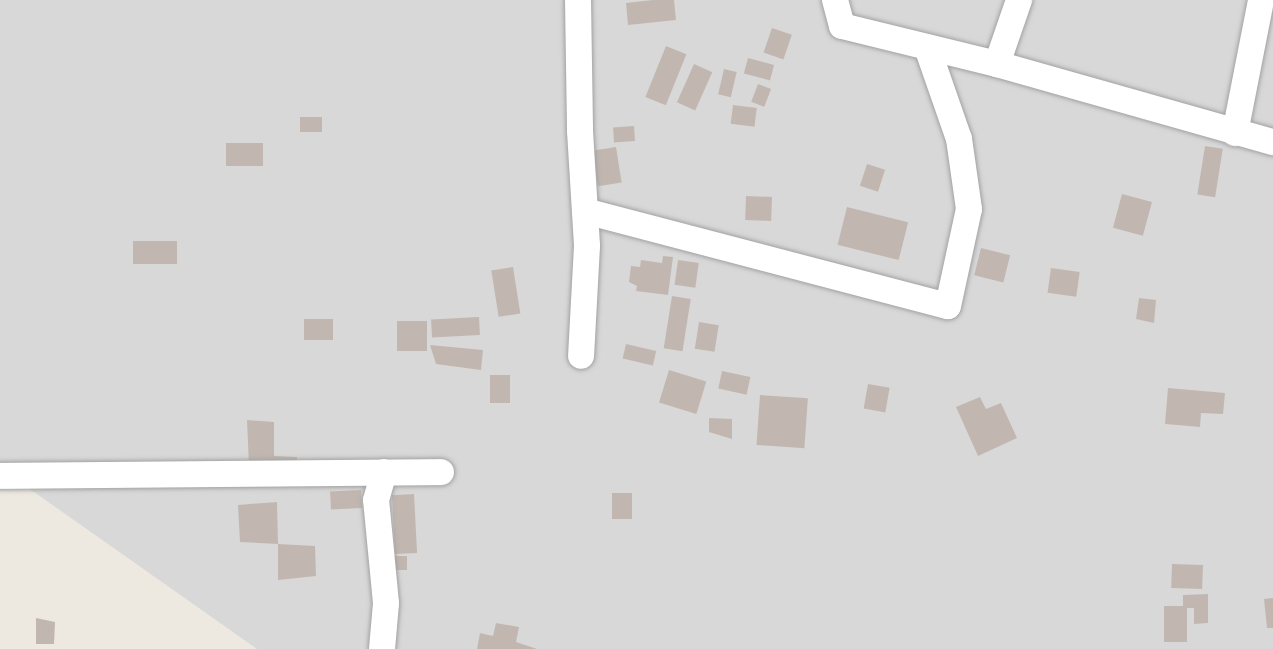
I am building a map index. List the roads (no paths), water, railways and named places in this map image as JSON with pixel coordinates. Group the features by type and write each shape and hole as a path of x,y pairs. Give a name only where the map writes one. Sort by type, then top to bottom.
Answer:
{"street":[{"path":"578,0 587,246 581,356"},
{"path":"835,0 842,26 997,64 1273,142"},
{"path":"997,64 1019,0"},
{"path":"1235,133 1261,0"},
{"path":"585,211 948,306 969,209 959,139 927,47"},
{"path":"0,476 441,471"},
{"path":"382,649 386,603 376,500 384,472"}]}
